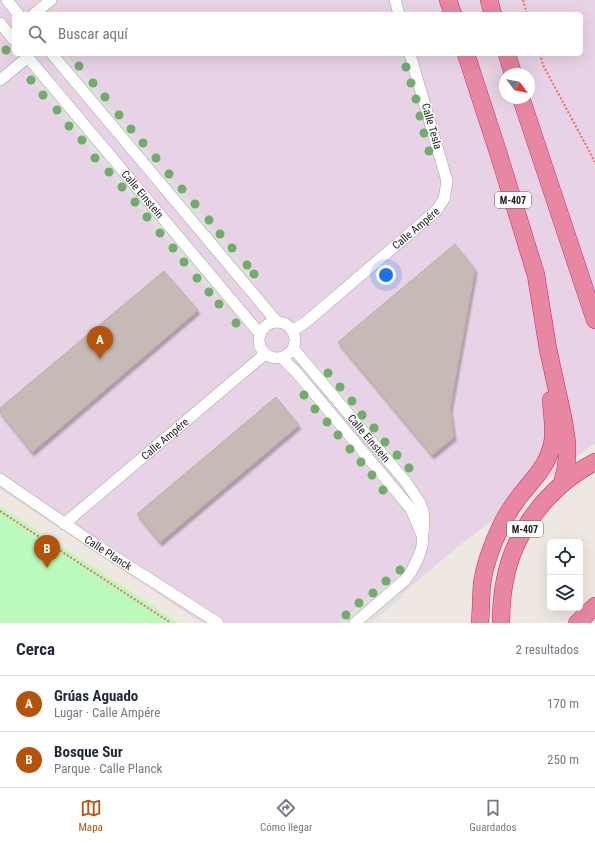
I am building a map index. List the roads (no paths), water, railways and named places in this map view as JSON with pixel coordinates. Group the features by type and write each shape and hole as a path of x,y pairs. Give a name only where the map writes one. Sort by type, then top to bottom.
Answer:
{"highway":[{"path":"448,0 452,12"},
{"path":"489,0 492,12"},
{"name":"M-407","path":"467,56 496,144 536,275 548,349 564,422 567,443 566,468 562,483"},
{"path":"508,56 511,68"},
{"path":"523,104 595,320"},
{"path":"582,281 595,304"},
{"path":"480,623 482,581 492,548 501,527 512,508 543,467 549,455 553,439 548,349"},
{"name":"M-407","path":"501,623 504,582 516,545 527,524 544,502 562,483 595,462"},
{"path":"577,623 595,606"}],"street":[{"path":"7,0 16,12"},
{"path":"36,12 51,0"},
{"path":"395,0 398,12"},
{"path":"0,23 12,35"},
{"path":"0,80 26,56"},
{"name":"Calle Einstein","path":"28,56 260,334"},
{"name":"Calle Einstein","path":"54,56 276,322"},
{"name":"Calle Tesla","path":"411,56 447,182 444,199"},
{"name":"Calle Ampére","path":"292,331 306,322 436,211 444,199"},
{"path":"282,322 290,327 292,331 295,334 295,344 291,352 286,357 278,359 268,357 261,349 258,342 260,334 267,325 282,322"},
{"name":"Calle Einstein","path":"293,348 406,482 420,503 423,511 424,520 422,546 411,572 404,580 355,623"},
{"name":"Calle Ampére","path":"64,524 265,354"},
{"name":"Calle Einstein","path":"282,358 298,373 411,509 422,536"},
{"name":"Calle Planck","path":"0,479 64,524 218,623"}],"place":[{"name":"Grúas Aguado","path":"100,359"},
{"name":"Bosque Sur","path":"47,568"}]}
